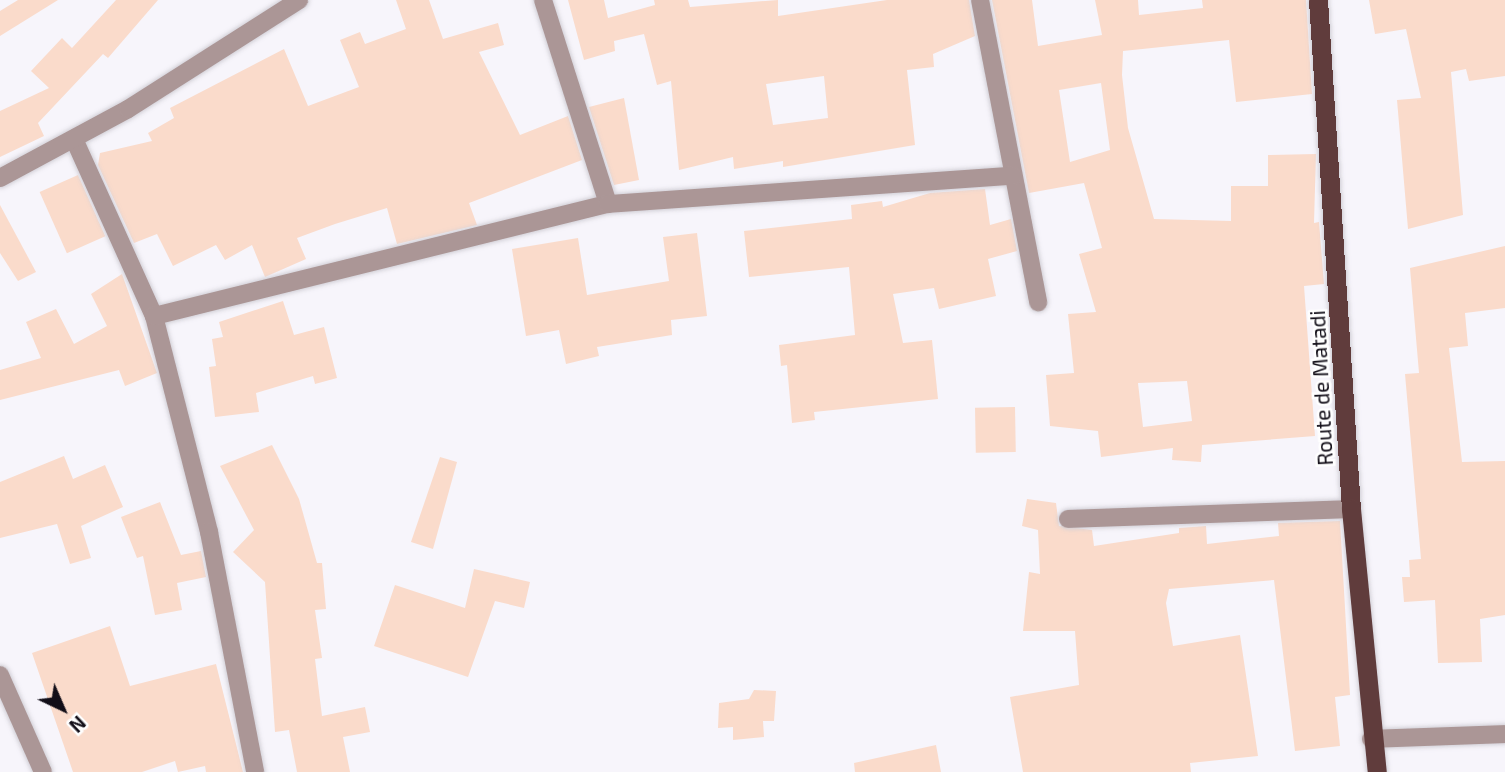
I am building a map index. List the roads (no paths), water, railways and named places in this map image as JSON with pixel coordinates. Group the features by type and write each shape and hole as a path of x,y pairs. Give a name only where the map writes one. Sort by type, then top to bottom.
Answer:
{"highway":[{"name":"Route de Matadi","path":"1318,0 1351,509 1371,739 1377,772"}],"street":[{"path":"0,178 74,139 299,0"},
{"path":"543,0 608,204"},
{"path":"980,0 1038,302"},
{"path":"74,139 154,316 209,532 255,772"},
{"path":"154,316 608,204 1013,176"},
{"path":"1068,519 1351,509"},
{"path":"0,675 43,772"},
{"path":"1371,739 1505,734"}]}
